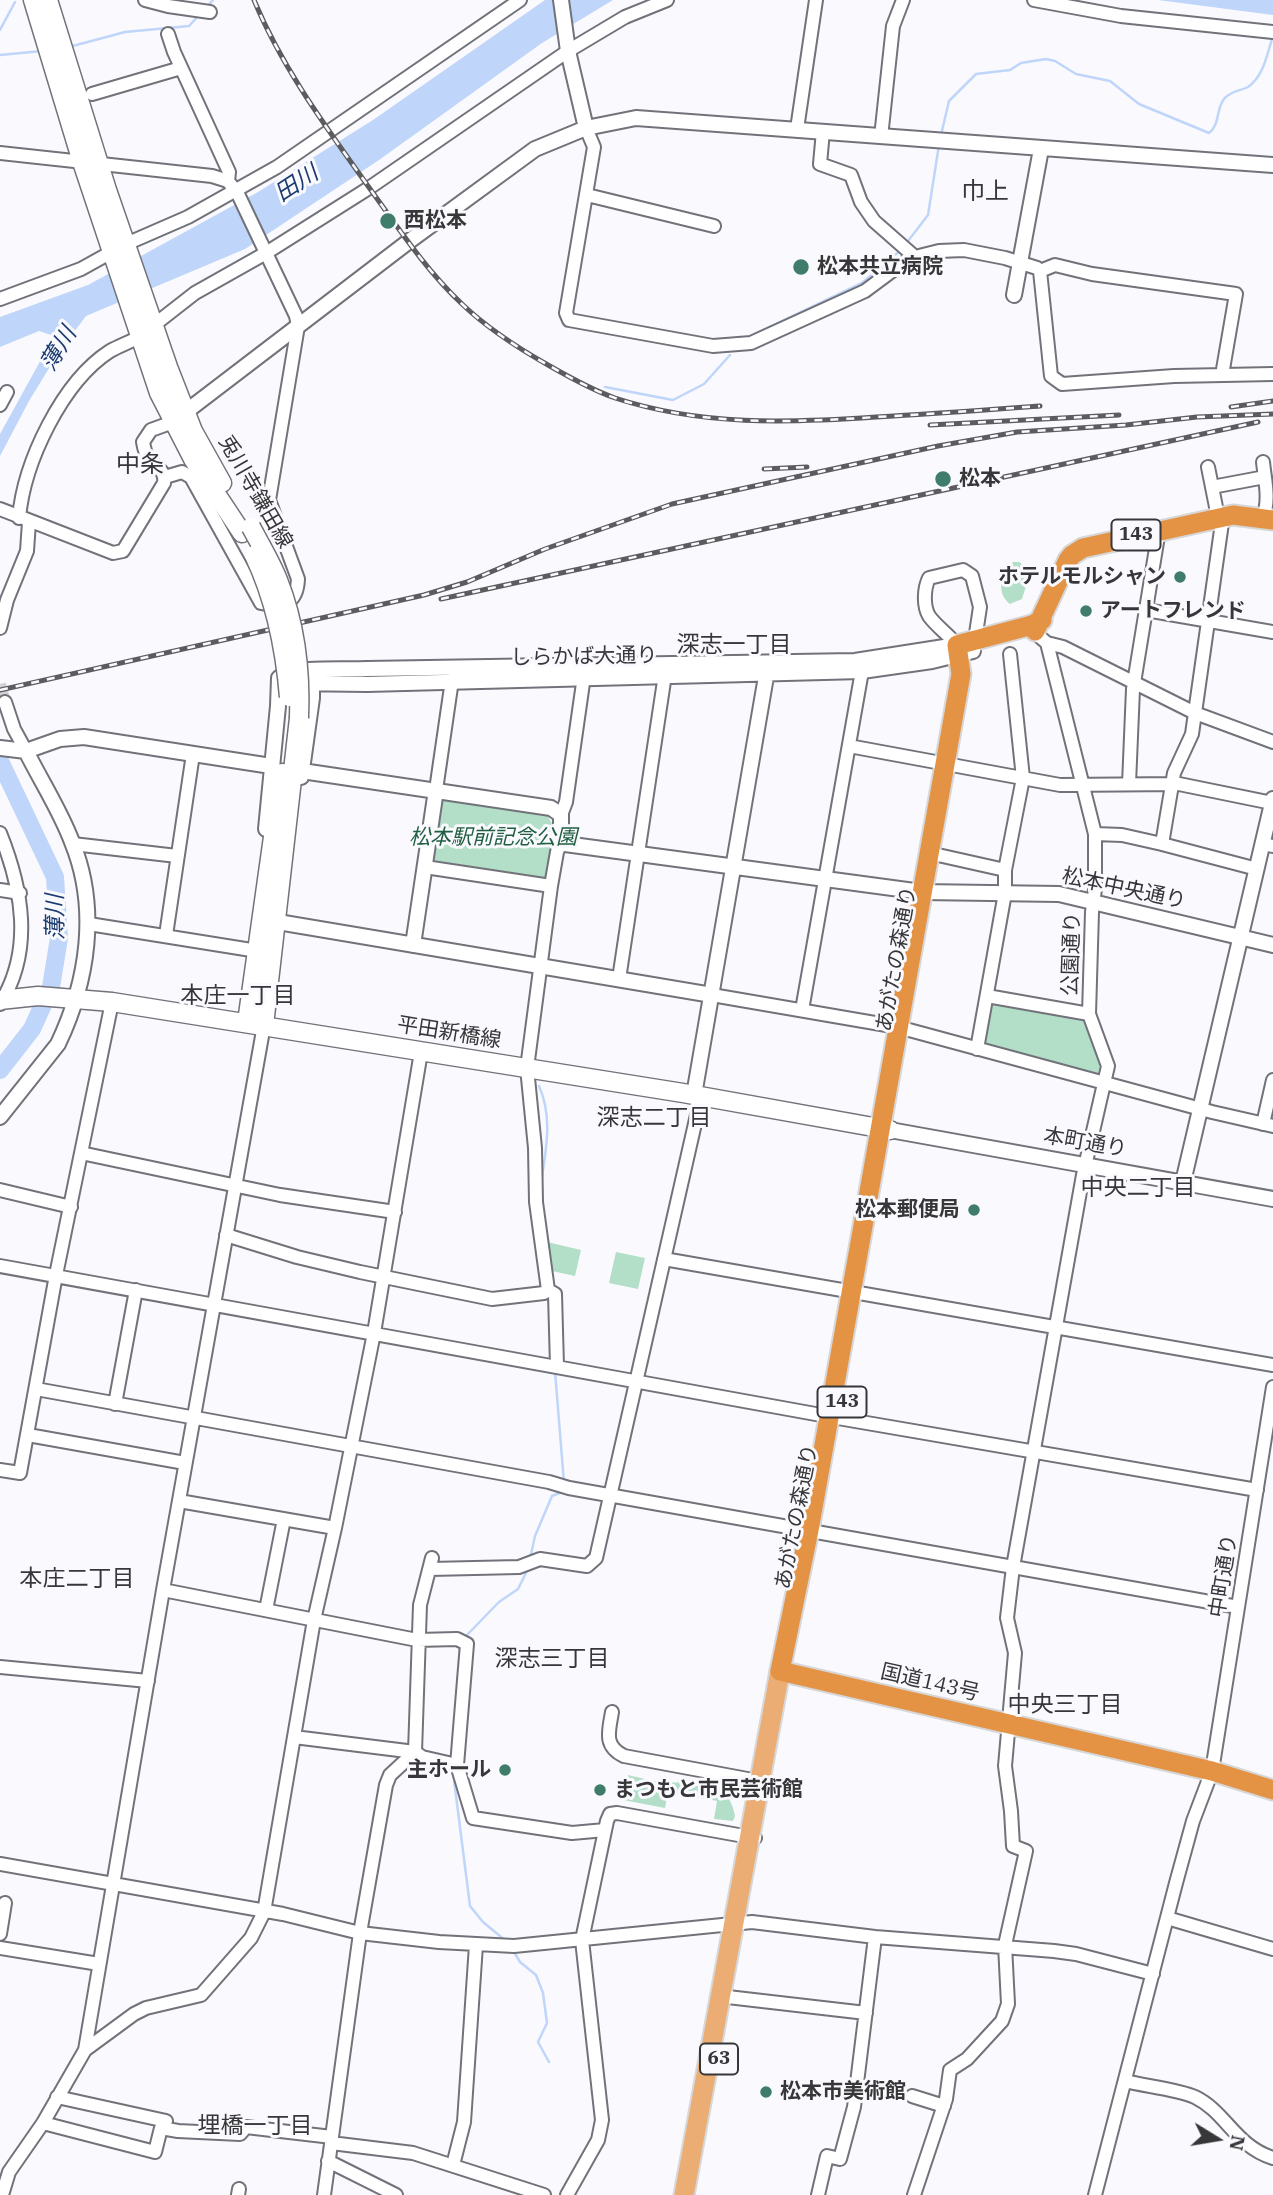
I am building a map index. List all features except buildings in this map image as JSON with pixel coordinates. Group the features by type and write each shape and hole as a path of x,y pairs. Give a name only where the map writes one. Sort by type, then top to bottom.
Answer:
{"highway":[{"name":"143","path":"1039,630 1068,560 1076,551 1220,517 1243,515 1268,519"},
{"path":"966,648 1039,630"},
{"name":"あがたの森通り","path":"927,892 938,855 966,648"},
{"name":"あがたの森通り","path":"785,1672 834,1417 949,764"},
{"name":"国道143号","path":"785,1672 1212,1771 1273,1790"}],"main road":[{"name":"兎川寺鎌田線","path":"33,0 56,49"},
{"name":"兎川寺鎌田線","path":"48,0 56,49 90,163 145,328 193,458 246,530 278,626 294,718 269,867 274,877 255,1024"},
{"name":"平田新橋線","path":"3,1000 38,996 112,1002 694,1095 885,1129"},
{"name":"あがたの森通り","path":"684,2195 785,1672"},
{"name":"あがたの森通り","path":"695,2195 724,1997"}],"street":[{"path":"145,0 210,12"},
{"path":"0,299 51,281 120,251 188,217 276,167 520,0"},
{"path":"561,0 567,48 586,128 594,147 566,313 569,320 713,346 751,343 865,291 900,265 908,250"},
{"path":"0,628 7,600 27,551 21,494 32,457 73,386 110,352 195,293 369,188 567,48 625,17 667,0"},
{"path":"797,129 816,0"},
{"path":"881,137 893,26 903,0"},
{"path":"1034,0 1121,16 1273,32"},
{"path":"165,477 182,472 191,477 261,603 280,606 290,601 297,590 298,579 269,500 298,326 234,189 168,34"},
{"path":"92,94 181,68"},
{"path":"0,509 113,553 123,551 165,477 149,459 143,442 151,429 179,417 536,149 586,128 636,118 1273,165"},
{"path":"823,131 820,164 851,176 861,202 874,221 908,250 953,249 1019,262 1040,271 1055,265 1092,274 1236,294 1222,375"},
{"path":"1014,295 1041,149"},
{"path":"0,153 212,176 234,189"},
{"path":"587,195 714,226"},
{"path":"1040,271 1051,376 1062,384 1174,376 1273,374"},
{"path":"0,405 7,392"},
{"path":"1263,462 1268,519"},
{"path":"1162,844 1174,773 1192,733 1208,620 1220,517 1208,467"},
{"path":"1212,487 1265,477"},
{"path":"1129,784 1134,682 1159,530"},
{"path":"963,570 972,576 980,607 966,648 929,615 924,587 929,578 963,570"},
{"path":"1146,610 1273,632"},
{"path":"1039,630 1063,647 1195,713 1273,742"},
{"name":"公園通り","path":"1005,1945 1026,1851 1013,1846 1005,1766 1015,1653 1007,1618 1013,1567 1083,1175 1108,1066 1089,1014 1095,834 1039,630"},
{"name":"しらかば大通り","path":"768,668 966,648"},
{"name":"しらかば大通り","path":"271,766 279,678 282,675 335,677 768,668 862,671 966,648"},
{"path":"977,1049 1005,893 1005,870 1023,778 1010,654"},
{"path":"324,2195 360,1933 390,1775 415,1752 417,1640 420,1605 431,1563 528,1563 540,1559 587,1566 596,1558 699,1106 694,1095 768,668"},
{"path":"619,979 666,670"},
{"path":"802,1010 862,671"},
{"path":"554,1366 550,1292 536,1202 535,1148 527,1068 551,886 561,842 561,815 566,802 585,672"},
{"path":"413,945 455,674"},
{"path":"274,877 290,846 302,771 312,677"},
{"path":"0,1116 58,1044 74,997 89,924 85,890 73,844 21,751 5,702"},
{"path":"0,748 21,751 60,739 83,737 271,766 264,851 274,877"},
{"path":"849,746 1060,785 1172,784 1273,801 1268,845 1257,869 1183,1182"},
{"path":"166,935 193,754"},
{"path":"302,771 551,808 561,815"},
{"path":"0,833 20,893 22,934 18,958 3,1000"},
{"path":"1095,834 1122,835 1257,869"},
{"name":"松本中央通り","path":"561,842 927,892 1059,894 1273,945"},
{"path":"73,844 177,856"},
{"path":"938,855 1005,870"},
{"path":"425,867 551,886"},
{"path":"0,890 20,893"},
{"path":"269,920 903,1029 1268,1125 1273,1080"},
{"path":"89,924 264,952"},
{"path":"987,996 1089,1014"},
{"path":"0,1470 20,1473 56,1275 112,1002"},
{"path":"2,2195 9,2172 43,2123 85,2050 178,1502 235,1186 255,1024"},
{"path":"85,2050 146,2008 201,1995 251,1938 264,1912 314,1620 374,1333 421,1052"},
{"name":"本町通り","path":"885,1129 1273,1199"},
{"path":"81,1153 235,1186 395,1212"},
{"path":"0,1190 71,1207"},
{"path":"226,1235 297,1257 383,1278 492,1299 550,1292"},
{"path":"664,1259 1273,1365"},
{"path":"0,1266 834,1417 1257,1490"},
{"path":"115,1404 136,1290"},
{"name":"中町通り","path":"1095,2195 1193,1821 1212,1771 1273,1387"},
{"path":"36,1389 1238,1607"},
{"path":"28,1435 185,1463"},
{"path":"178,1502 335,1528"},
{"path":"266,1610 284,1519"},
{"path":"163,1590 417,1640 460,1641 467,1644 454,1764 473,1818 572,1833 605,1830"},
{"path":"0,1667 148,1681"},
{"path":"612,1712 607,1740 610,1747 624,1756 764,1782"},
{"path":"295,1737 415,1752 422,1757 454,1764"},
{"path":"567,2195 598,2140 602,2120 582,1940 610,1814 617,1813 754,1838"},
{"path":"0,1864 283,1914 360,1933 476,1944 510,1946 737,1923 875,1937 1005,1945 1076,1954 1153,1973"},
{"path":"0,1934 5,1903"},
{"path":"1167,1918 1273,1949"},
{"path":"818,2195 827,2156 840,2159 854,2107 875,1937"},
{"path":"453,2165 464,2122 476,1944"},
{"path":"914,2195 944,2106 950,2070 967,2059 1002,2021 1008,2004 1005,1945"},
{"path":"0,1948 99,1964"},
{"path":"724,1997 866,2013"},
{"path":"1125,2081 1195,2097 1212,2109 1245,2144 1259,2154 1273,2158"},
{"path":"912,2096 944,2106"},
{"path":"57,2097 166,2121"},
{"path":"43,2123 155,2152 161,2128 177,2132 240,2134 246,2127 413,2153 544,2195"},
{"path":"328,2161 396,2195"}],"green space":[{"path":"1013,562 1019,562 1026,567 1028,580 1022,599 1010,604 1003,595 1001,583 1005,571"},
{"name":"松本駅前記念公園","path":"445,797 542,812 548,817 554,832 548,875 542,879 434,862 431,856 439,801"},
{"path":"993,1002 1081,1017 1086,1021 1100,1064 1098,1074 1093,1076 986,1047 983,1043 990,1005"},
{"path":"547,1242 581,1250 575,1276 552,1271"},
{"path":"616,1252 645,1258 638,1289 609,1283"},
{"path":"628,1775 657,1781 700,1784 718,1789 732,1804 735,1816 733,1821 714,1819 717,1801 668,1792 665,1808 623,1800"}],"water":[{"name":"田川","path":"545,0 613,0 542,43 379,160 245,249 86,316 59,352 0,456 0,434 54,336 39,331 0,347 0,317 88,285 258,192 373,120"},
{"path":"1158,0 1273,0 1273,15"}],"waterway":[{"path":"206,8 213,0"},
{"path":"0,30 15,2"},
{"path":"69,47 125,32 189,26 199,15"},
{"path":"941,135 949,101 976,74 1010,70 1021,63 1046,59 1055,61 1076,74 1110,81 1139,104 1209,133 1215,126 1226,96 1248,87 1257,78 1272,39"},
{"path":"0,55 42,51"},
{"path":"905,245 928,215 939,145"},
{"path":"753,335 862,283 901,250"},
{"path":"605,387 673,400 704,384 730,355"},
{"name":"薄川","path":"0,761 55,877 59,938 51,987 32,1029 0,1070"},
{"path":"539,1086 547,1122 541,1183"},
{"path":"555,1371 564,1483"},
{"path":"530,1559 535,1536 552,1496 563,1489"},
{"path":"465,1637 499,1602 518,1589 528,1569"},
{"path":"457,1692 460,1646"},
{"path":"453,1772 470,1906 483,1922 506,1941"},
{"path":"514,1952 520,1962 536,1975 543,1993 547,2023 538,2042 549,2062"}],"tunnel":[{"path":"0,684 5,702"}],"railway":[{"path":"254,0 279,51 308,100 437,278 492,329 525,352 581,383 615,398 647,407 680,414 744,420 843,419 1040,406"},
{"path":"1231,407 1273,401"},
{"path":"0,690 424,595 467,582 545,549 672,504 938,446 1017,432 1197,417 1273,414"},
{"path":"930,425 1119,415"},
{"path":"441,599 1258,422"},
{"path":"764,469 807,467"}],"place":[{"name":"西松本","path":"388,221"},
{"name":"松本共立病院","path":"801,267"},
{"name":"松本","path":"943,479"},
{"name":"ホテルモルシャン","path":"1180,577"},
{"name":"アートフレンド","path":"1086,611"},
{"name":"松本郵便局","path":"974,1210"},
{"name":"主ホール","path":"505,1770"},
{"name":"まつもと市民芸術館","path":"600,1790"},
{"name":"松本市美術館","path":"766,2092"}],"district":[{"name":"巾上","path":"985,192"},
{"name":"中条","path":"140,465"},
{"name":"深志一丁目","path":"734,645"},
{"name":"本庄一丁目","path":"238,996"},
{"name":"深志二丁目","path":"654,1118"},
{"name":"中央二丁目","path":"1138,1188"},
{"name":"本庄二丁目","path":"77,1579"},
{"name":"深志三丁目","path":"552,1659"},
{"name":"中央三丁目","path":"1065,1705"},
{"name":"埋橋一丁目","path":"255,2126"}]}
